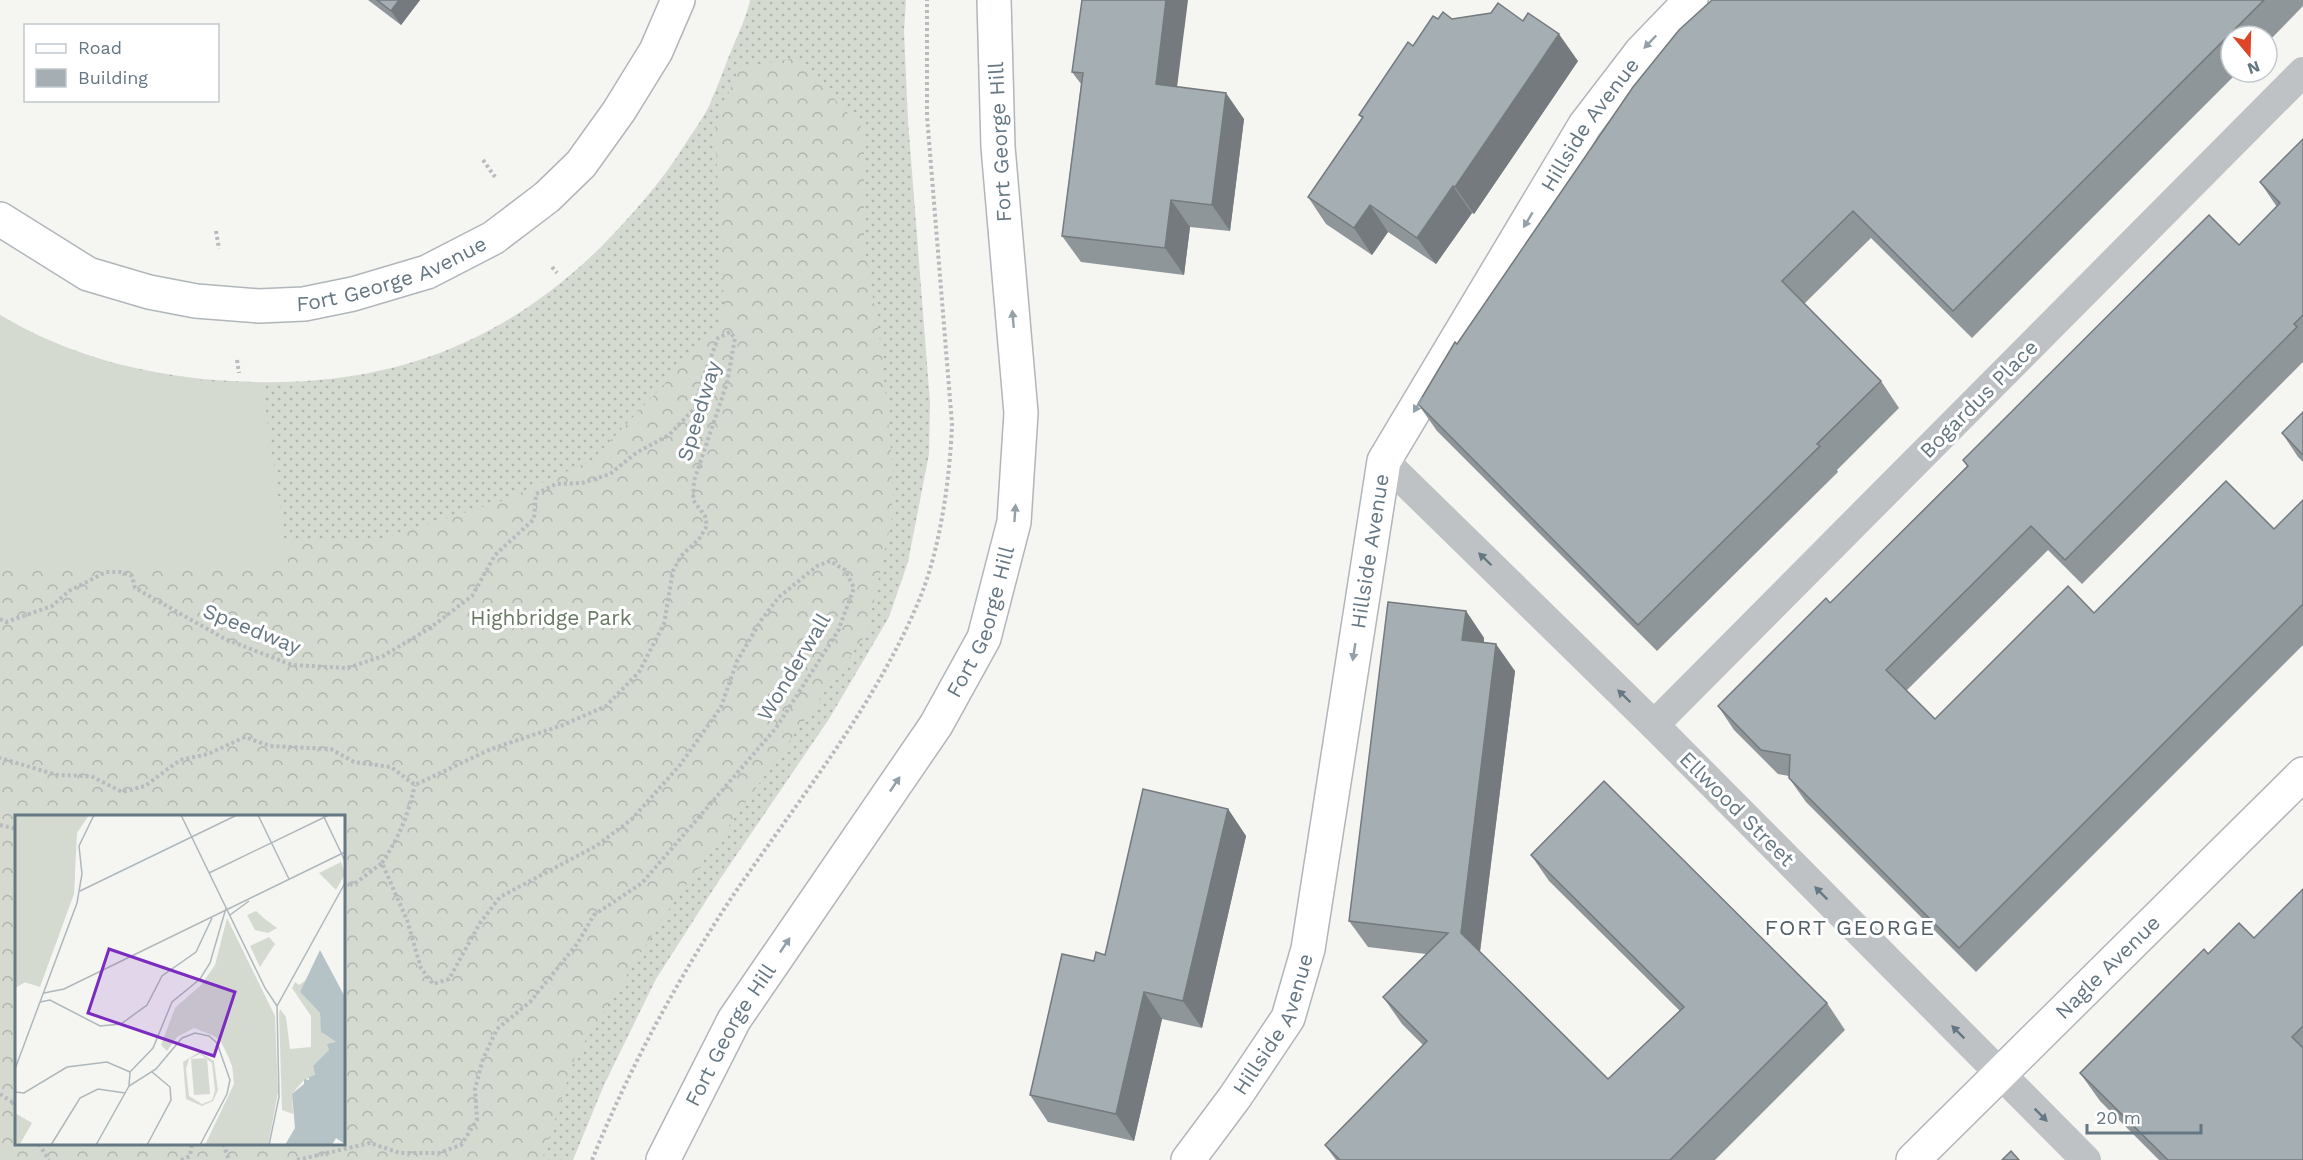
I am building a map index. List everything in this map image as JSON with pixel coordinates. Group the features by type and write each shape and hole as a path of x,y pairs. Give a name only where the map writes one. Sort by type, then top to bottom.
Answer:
{"main road":[{"name":"Fort George Avenue","path":"0,219 88,274 149,292 196,301 259,306 304,304 353,294 427,272 492,238 547,197 581,164 619,111 656,51 678,0"},
{"name":"Fort George Hill","path":"663,1160 734,1020 936,725 984,638 1014,522 1021,413 998,147 994,0"},
{"name":"Hillside Avenue","path":"1196,1157 1288,1018 1304,961 1384,461 1585,125 1641,52 1691,0"},
{"name":"Nagle Avenue","path":"1913,1160 2303,774"}],"street":[{"name":"Bogardus Place","path":"1654,725 2303,72"},
{"name":"Ellwood Street","path":"1384,461 1654,725 2086,1160"}],"path":[{"path":"592,1160 626,1081 685,973 729,902 874,688 922,591 939,533 950,466 952,424 927,116 927,0"},
{"path":"483,160 495,177"},
{"path":"216,231 219,249"},
{"path":"552,267 557,273"},
{"name":"Speedway","path":"0,619 6,622 52,606 69,591 106,572 121,572 132,576 135,588 225,639 292,665 347,668 383,656 430,628 472,596 495,555 534,519 536,494 556,484 582,483 610,474 636,453 669,435 695,408 718,338 730,332 735,338 727,383 694,481 693,500 705,516 707,526 699,539 681,556 674,571 664,624 639,672 606,706 562,725 491,749 415,785"},
{"path":"237,360 239,373"},
{"name":"Wonderwall","path":"297,1160 370,1143 400,1153 440,1153 461,1145 477,1120 475,1089 483,1059 497,1029 530,1002 577,944 594,915 642,884 776,728 838,630 854,588 845,570 830,561 817,566 779,597 762,619 737,661 721,707 680,765 632,819 596,846 501,897 480,923 449,980 433,984 421,968 407,920 382,863"},
{"path":"0,758 57,775 91,776 122,792 145,786 180,760 208,754 245,737 270,746 331,749 354,762 392,767 415,785 408,816 399,836 382,863 353,885 345,883"},
{"path":"0,825 15,829"},
{"path":"0,1094 14,1101"},
{"path":"40,1145 49,1160"},
{"path":"182,1160 190,1156 192,1145"},
{"path":"224,1145 229,1160"}],"green space":[{"name":"Highbridge Park","path":"750,0 906,0 904,32 908,121 930,402 929,454 908,562 889,617 829,719 718,882 656,979 604,1085 573,1160 0,1160 0,315 50,341 104,360 159,373 215,380 271,382 324,380 374,372 423,359 469,340 514,316 558,285 623,224 675,160 706,111"},
{"name":"Highbridge Park","path":"795,58 864,130 864,244 881,347 892,460 892,517 867,633 665,915 575,1057 542,1160 0,1160 0,560 114,542 386,538 504,500 592,460 717,329 724,308 715,126 739,68"},
{"path":"0,315 41,337 106,361 185,379 262,384 288,563 0,565"}],"building":[{"path":"377,0 399,0 391,11"},
{"path":"1082,0 1166,0 1156,84 1226,93 1212,205 1171,200 1165,248 1062,236 1083,73 1072,72"},
{"path":"1712,0 2264,0 2240,24 2219,24 2219,45 1953,311 1853,211 1782,281 1881,381 1817,444 1820,446 1638,625 1418,404 1455,342 1457,344 1633,87 1679,30"},
{"path":"1498,3 1523,21 1528,13 1559,34 1455,187 1453,186 1417,238 1370,205 1354,228 1308,197 1363,117 1359,115 1408,42 1413,46 1433,16 1438,19 1443,12 1452,19 1491,13"},
{"path":"2303,139 2303,315 2294,324 2297,327 2065,560 2031,526 1886,670 1935,719 2068,586 2094,613 2226,481 2274,529 2303,500 2303,604 1959,948 1789,778 1790,755 1761,750 1718,706 1826,598 1830,603 1968,466 1963,460 2209,215 2239,245 2280,203 2260,182"},
{"path":"2303,412 2303,455 2282,433"},
{"path":"1388,602 1466,611 1462,640 1496,644 1461,933 1608,1079 1684,1007 1531,855 1604,781 1827,1003 1670,1160 1340,1160 1325,1145 1427,1041 1383,997 1448,933 1349,921"},
{"path":"1143,789 1228,809 1183,1001 1144,992 1116,1114 1030,1095 1062,954 1094,961 1096,952 1105,955"},
{"path":"2303,889 2303,1026 2292,1037 2303,1048 2303,1160 2168,1160 2080,1073 2204,949 2208,954 2239,923 2254,938"},
{"path":"2011,1151 2019,1160 2002,1160"}],"district":[{"name":"FORT GEORGE","path":"1850,927"}]}
